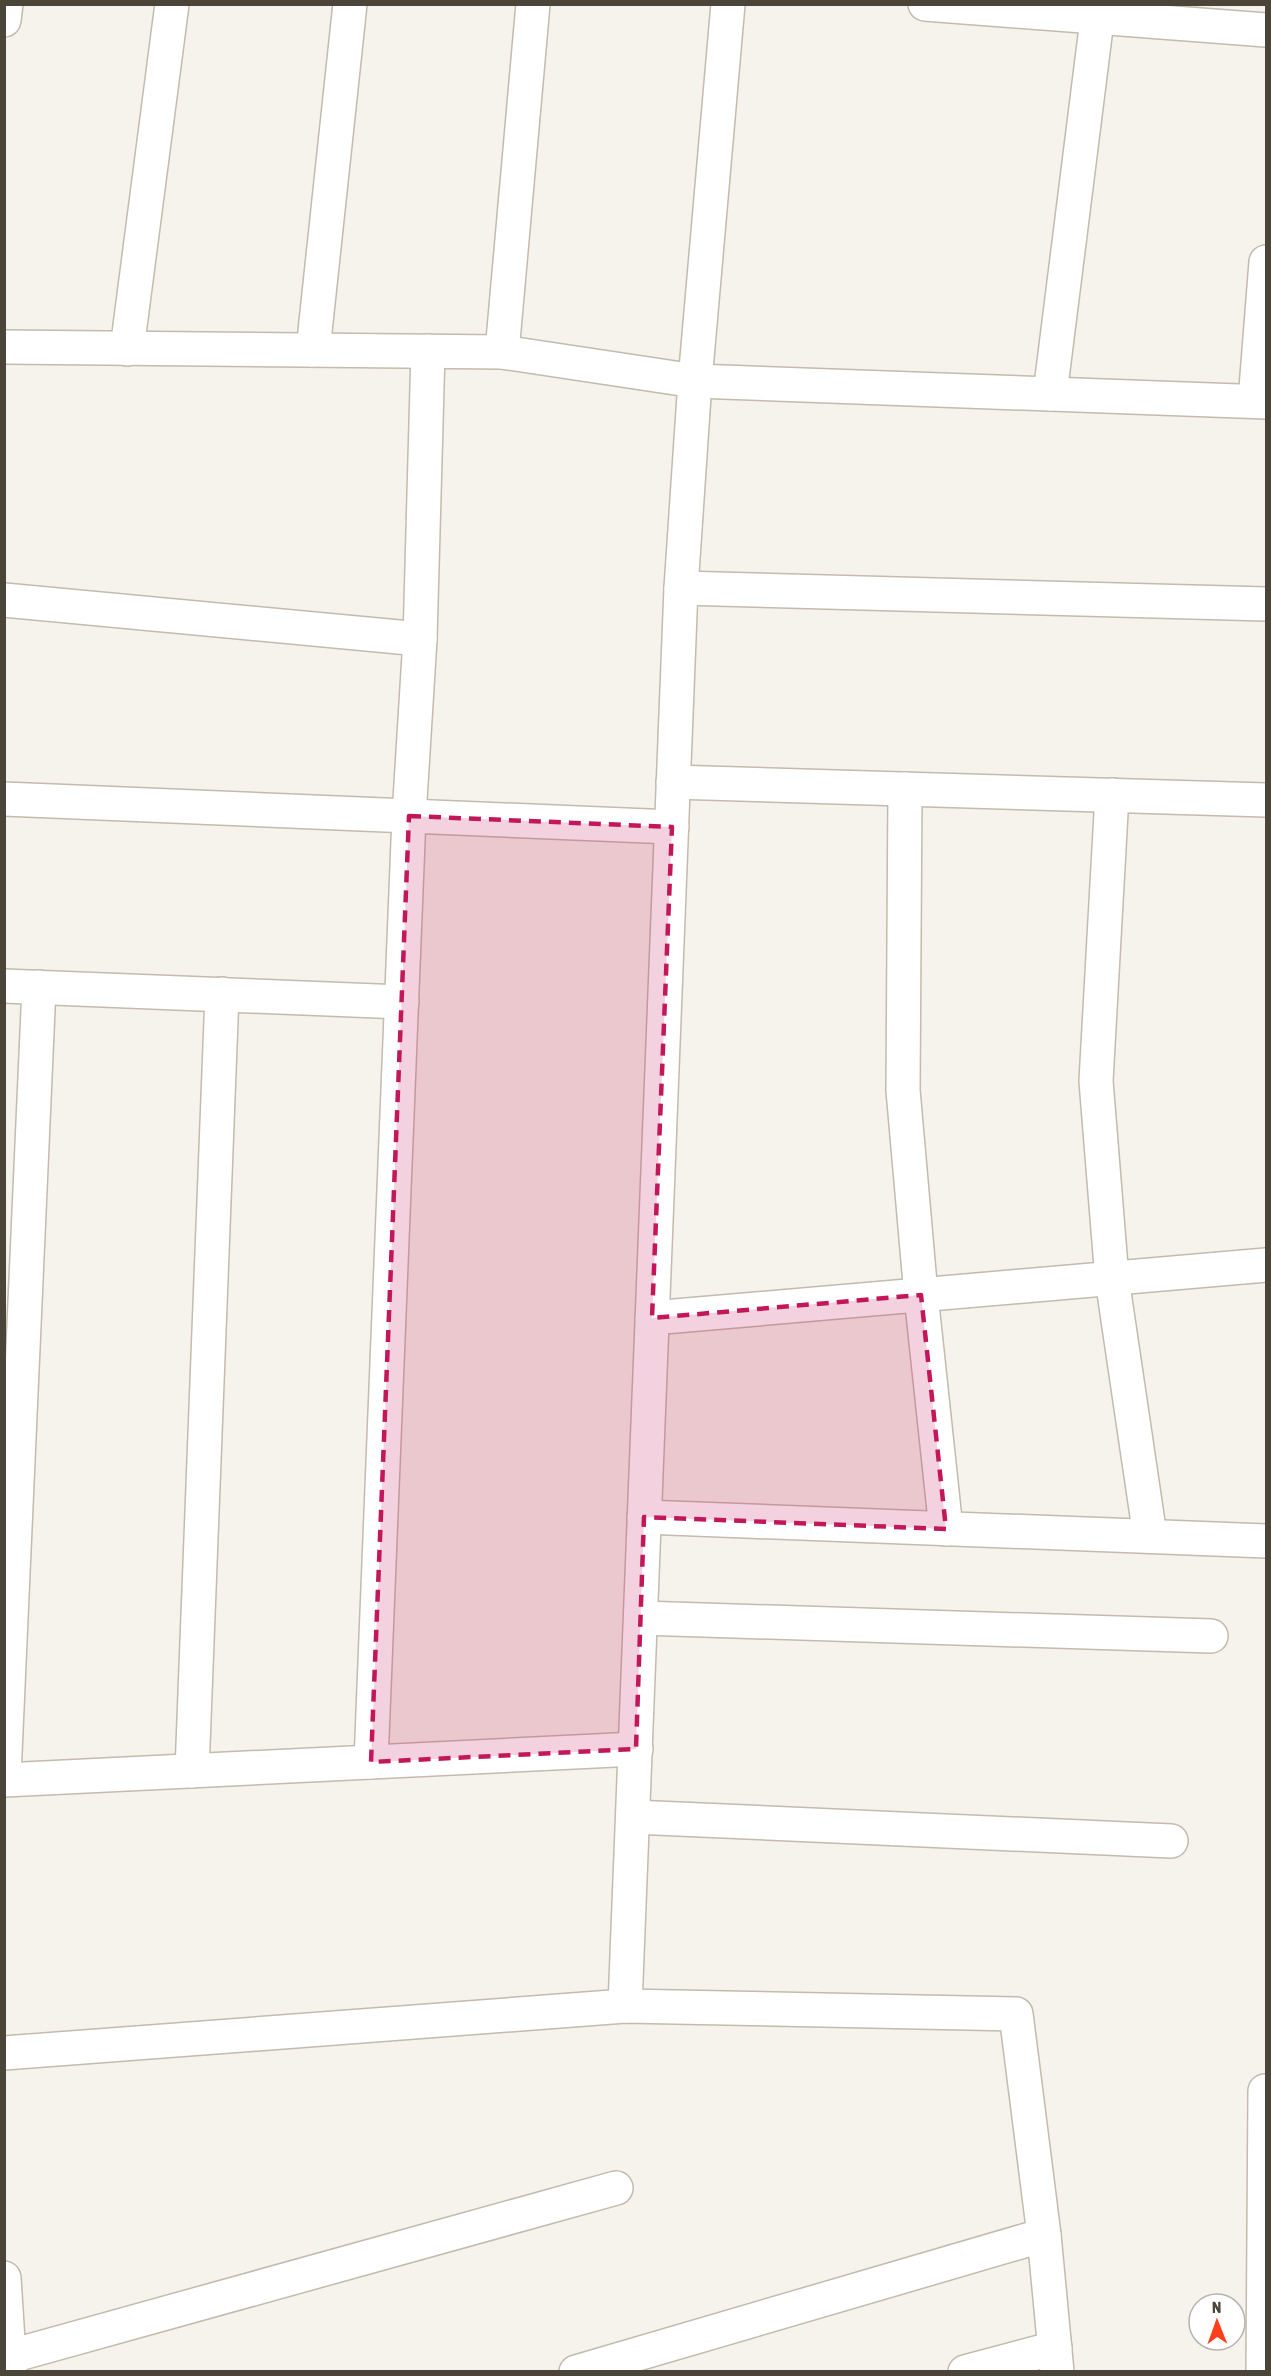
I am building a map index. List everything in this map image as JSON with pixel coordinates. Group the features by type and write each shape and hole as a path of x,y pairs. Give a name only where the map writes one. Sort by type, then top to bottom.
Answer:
{"street":[{"path":"4,20 6,4"},
{"path":"127,349 172,4"},
{"path":"313,350 350,4"},
{"path":"502,352 533,4"},
{"path":"625,2006 681,588 695,381 728,4"},
{"path":"925,4 1098,11 1266,30"},
{"path":"1050,394 1098,11"},
{"path":"4,347 502,352 695,381 1261,401 1266,262"},
{"path":"371,1762 409,816 420,639 428,351"},
{"path":"681,588 1266,604"},
{"path":"4,600 420,639"},
{"path":"673,782 1266,800"},
{"path":"905,789 903,1090 921,1295 946,1529"},
{"path":"1112,795 1096,1081 1112,1279 1149,1536"},
{"path":"4,799 672,827"},
{"path":"4,986 402,1002"},
{"path":"39,987 4,1778 636,1749"},
{"path":"192,1771 222,994"},
{"path":"652,1318 1266,1265"},
{"path":"644,1517 1266,1542"},
{"path":"641,1618 1211,1636"},
{"path":"633,1817 1171,1841"},
{"path":"4,2054 625,2006 1016,2014 1044,2235 1056,2360 964,2372"},
{"path":"1263,2372 1265,2091"},
{"path":"4,2278 8,2362 616,2188"},
{"path":"576,2372 1044,2235"}],"highlighted area":[{"path":"409,816 672,827 652,1318 921,1295 946,1529 644,1517 636,1749 371,1762"}]}
